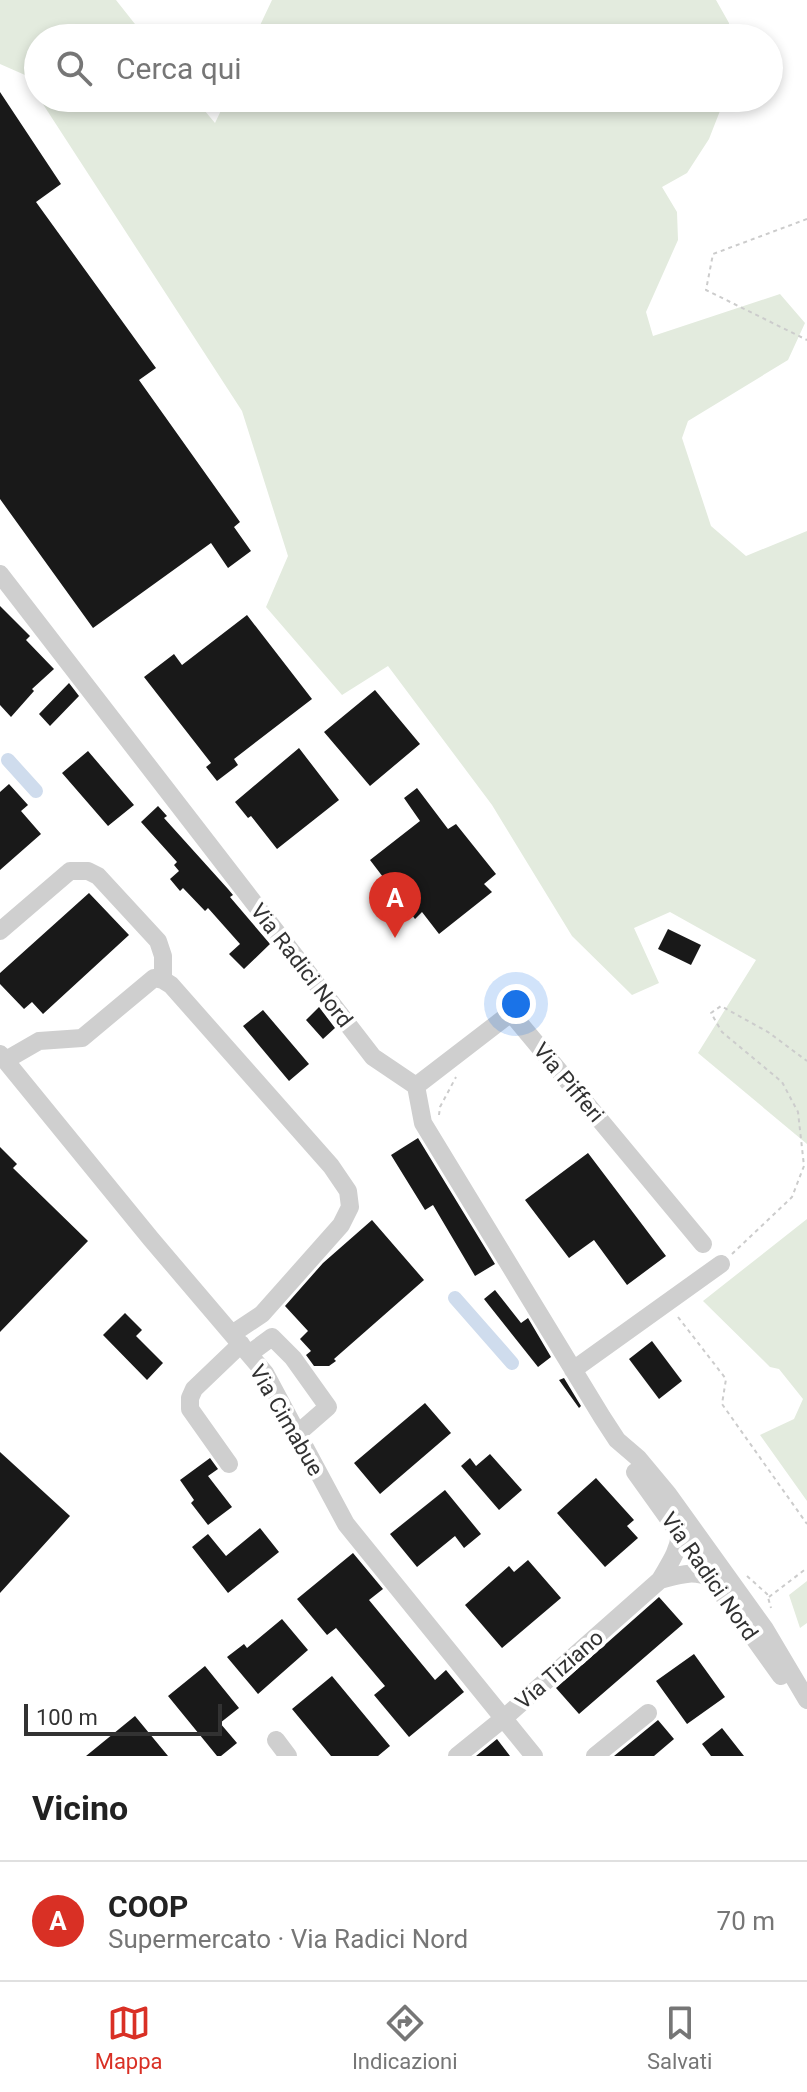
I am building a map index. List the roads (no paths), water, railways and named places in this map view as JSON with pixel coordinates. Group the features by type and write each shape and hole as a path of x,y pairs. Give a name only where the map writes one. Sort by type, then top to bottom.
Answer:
{"street":[{"name":"Via Radici Nord","path":"0,574 373,1057 416,1086 423,1123 573,1370 624,1446 649,1470 765,1629 807,1700"},
{"path":"0,931 70,871 88,871 98,876 158,941 163,956 163,980"},
{"path":"3,1057 39,1041 82,1038 154,978 163,980 171,985 331,1166 348,1191 350,1207 336,1233 262,1314 240,1344 194,1389 190,1398 190,1409 229,1464"},
{"name":"Via Pifferi","path":"416,1086 511,1013 703,1244"},
{"name":"Via Cimabue","path":"3,1057 265,1373 346,1524 534,1756"},
{"path":"573,1370 721,1264"},
{"path":"240,1344 272,1337 293,1358 328,1407 297,1434"},
{"name":"Via Radici Nord","path":"624,1446 617,1447 807,1711"},
{"path":"624,1446 647,1454 654,1452 649,1458 650,1492"},
{"path":"660,1580 673,1561 680,1534"},
{"path":"660,1580 692,1573 712,1579"},
{"name":"Via Tiziano","path":"457,1756 660,1580"},
{"path":"595,1756 648,1713"},
{"path":"276,1740 288,1756"}],"waterway":[{"path":"8,760 36,791"},
{"path":"455,1298 512,1363"}],"place":[{"name":"COOP","path":"395,938"}]}
